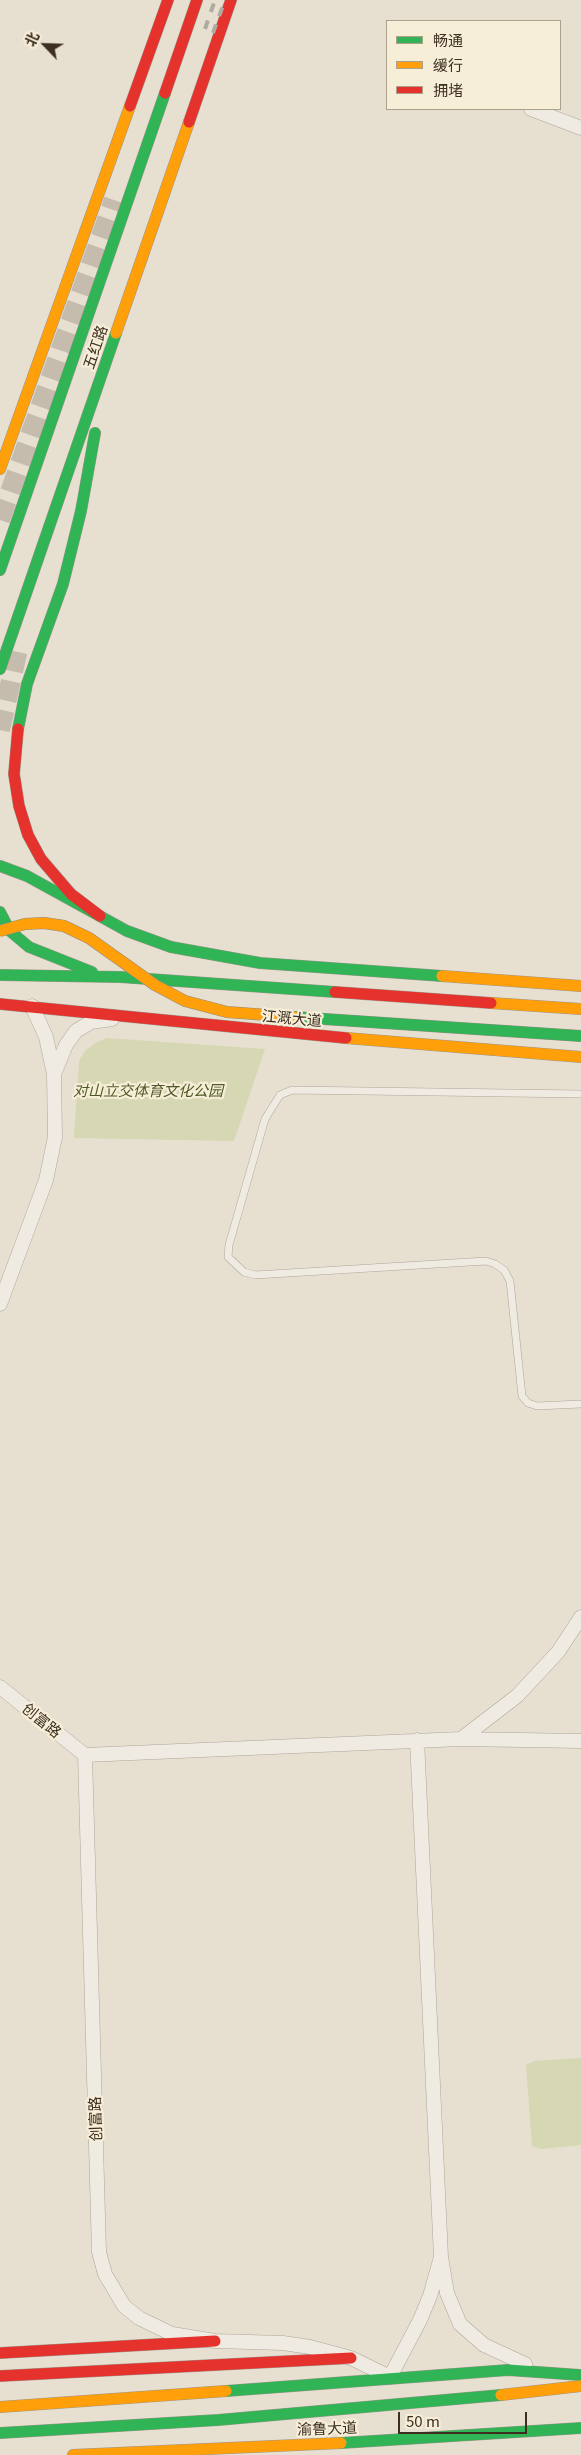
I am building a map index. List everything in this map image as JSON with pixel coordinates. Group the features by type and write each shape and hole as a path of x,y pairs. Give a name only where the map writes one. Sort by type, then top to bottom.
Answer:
{"main road":[{"path":"0,469 168,0"},
{"path":"184,21 186,0"},
{"path":"184,21 197,0"},
{"path":"223,36 231,0"},
{"path":"223,36 240,0"},
{"name":"五红路","path":"0,570 184,21"},
{"name":"五红路","path":"0,669 109,353 223,36"},
{"path":"100,916 71,894 41,860 28,835 19,806 15,765 19,717 27,684 63,584 81,511 109,353"},
{"path":"0,866 27,876 100,916 149,940 212,956 241,960 581,986"},
{"path":"0,912 10,932 29,947 108,977"},
{"path":"0,931 25,924 44,922 64,926 89,938 134,972 177,997 228,1012 581,1036"},
{"name":"江溉大道","path":"0,975 108,977 581,1009"},
{"name":"江溉大道","path":"0,1004 279,1033 581,1057"},
{"path":"0,2353 215,2341"},
{"path":"0,2376 351,2358"},
{"path":"0,2407 390,2377 508,2370 542,2371 581,2376"},
{"path":"0,2433 218,2420 446,2401 581,2386"},
{"name":"渝鲁大道","path":"73,2455 218,2447 418,2442 581,2428"},
{"path":"302,2455 360,2442"}],"street":[{"path":"534,110 581,128"},
{"path":"0,1304 46,1180 55,1137 54,1074 46,1037 32,1006"},
{"path":"54,1074 66,1045 76,1030 91,1022 128,1016"},
{"path":"461,1739 517,1696 558,1652 581,1617"},
{"name":"创富路","path":"0,1687 85,1755 99,2252 105,2274 113,2290 124,2306 139,2318 172,2334 215,2341 283,2342 310,2347 351,2358 390,2377"},
{"path":"417,1740 441,2258 447,2293 460,2324 484,2345 542,2371"},
{"path":"85,1755 417,1740 581,1741"},
{"path":"390,2377 420,2320 441,2258"}],"lane":[{"path":"581,1094 292,1090 280,1095 265,1119 229,1245 228,1257 239,1268 255,1275 486,1261 495,1264 504,1270 510,1281 522,1396 528,1403 537,1406 581,1404"}],"green space":[{"name":"对山立交体育文化公园","path":"107,1038 265,1049 234,1141 74,1138 79,1061 85,1051 95,1043"},
{"path":"581,2058 581,2145 541,2149 532,2146 526,2065 534,2061"}],"tunnel":[{"path":"0,520 114,200"},
{"path":"0,730 18,649"}],"railway":[{"path":"205,29 215,0"},
{"path":"213,33 225,0"}],"traffic: fast":[{"path":"0,570 165,93"},
{"path":"0,669 116,333"},
{"path":"18,729 27,684 63,584 81,511 95,433"},
{"path":"0,866 27,876 127,931 171,947 260,963 442,976"},
{"path":"0,912 10,931 29,947 92,972"},
{"path":"0,975 120,977 335,992"},
{"path":"294,1017 581,1036"},
{"path":"226,2391 508,2370 580,2375"},
{"path":"0,2433 218,2420 501,2395"},
{"path":"341,2443 581,2428"}],"traffic: slow":[{"path":"0,469 130,106"},
{"path":"116,333 189,122"},
{"path":"0,931 25,924 44,923 64,926 89,938 155,985 185,1001 227,1012 294,1017"},
{"path":"442,976 581,986"},
{"path":"491,1003 581,1009"},
{"path":"346,1038 581,1057"},
{"path":"501,2395 581,2386"},
{"path":"0,2407 226,2391"},
{"path":"73,2455 341,2443"}],"traffic: jam":[{"path":"130,106 168,0"},
{"path":"165,93 197,0"},
{"path":"189,122 231,0"},
{"path":"18,729 14,774 19,806 28,835 41,859 71,894 100,916"},
{"path":"335,992 491,1003"},
{"path":"0,1004 346,1038"},
{"path":"0,2353 215,2341"},
{"path":"0,2376 351,2358"}]}
